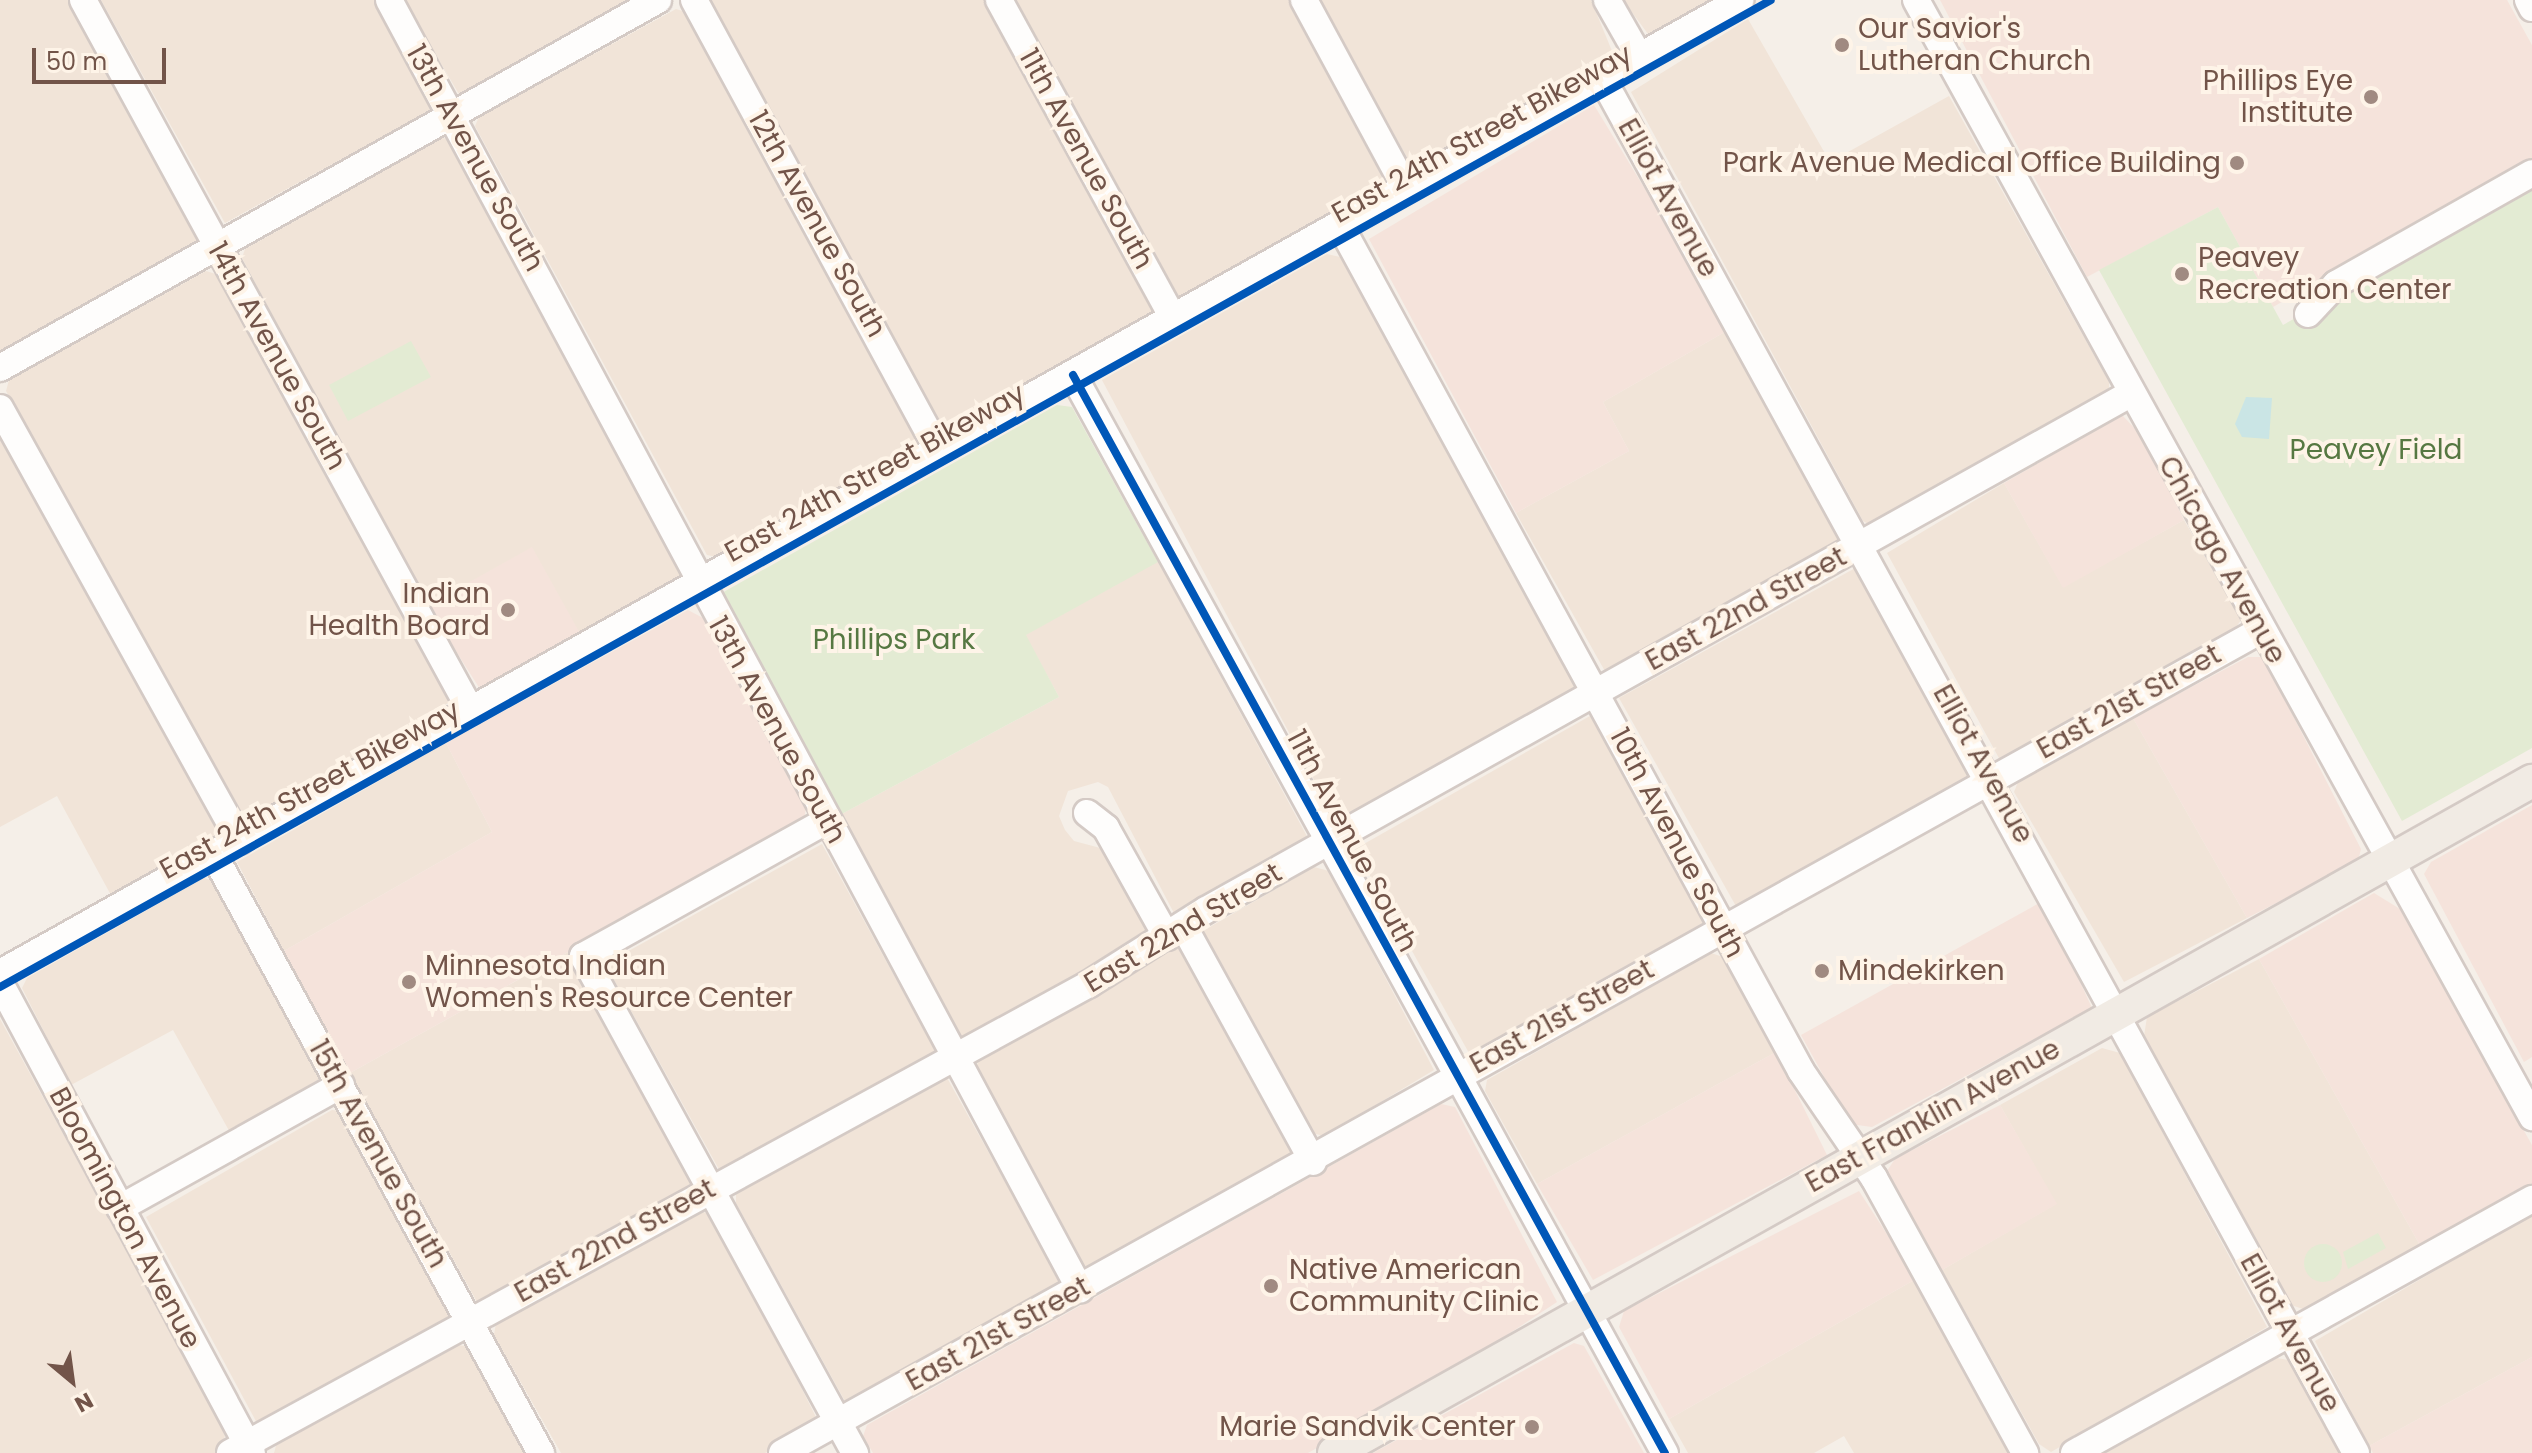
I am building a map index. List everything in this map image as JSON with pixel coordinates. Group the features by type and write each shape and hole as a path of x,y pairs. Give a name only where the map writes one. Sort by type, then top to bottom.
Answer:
{"main road":[{"name":"East Franklin Avenue","path":"1334,1453 2532,781"}],"street":[{"name":"14th Avenue South","path":"83,0 471,711"},
{"name":"13th Avenue South","path":"389,0 826,821 1080,1289"},
{"path":"0,368 658,0"},
{"name":"12th Avenue South","path":"694,0 937,448"},
{"name":"11th Avenue South","path":"999,0 1173,318"},
{"path":"1304,0 1406,189"},
{"path":"1607,0 1639,56"},
{"path":"0,973 1740,0"},
{"name":"Chicago Avenue","path":"1916,0 2130,394 2532,1117"},
{"path":"2528,0 2532,8"},
{"name":"Elliot Avenue","path":"1602,78 1991,778 2114,1014 2356,1453"},
{"path":"2308,314 2336,284 2532,173"},
{"name":"10th Avenue South","path":"1340,225 1723,929 1855,1160 1874,1178 2025,1453"},
{"name":"11th Avenue South","path":"1073,375 1330,843 1454,1077 1665,1453"},
{"name":"East 22nd Street","path":"243,1450 469,1322 954,1057 2130,394"},
{"path":"0,408 240,841"},
{"name":"East 21st Street","path":"782,1453 1313,1162 1454,1077 2261,630"},
{"path":"1087,813 1106,828 1175,932 1313,1162"},
{"path":"826,821 583,956 855,1453"},
{"name":"15th Avenue South","path":"214,855 541,1453"},
{"name":"Bloomington Avenue","path":"0,983 120,1208 243,1450"},
{"path":"120,1208 341,1085"},
{"path":"2074,1453 2532,1199"}],"shaded area":[{"path":"0,0 69,0 199,240 0,355"},
{"path":"101,0 378,0 431,110 225,223"},
{"path":"404,0 635,0 460,96"},
{"path":"710,0 988,0 1154,308 1150,316 953,426 939,424"},
{"path":"1012,0 1289,0 1382,174 1380,186 1178,297"},
{"path":"1318,0 1591,0 1612,51 1603,64 1412,166"},
{"path":"1623,0 1715,0 1648,34"},
{"path":"1940,0 2507,0 2532,45 2532,161 2273,307 2218,207 2087,277"},
{"path":"676,9 692,14 920,443 722,558 707,555 475,126 479,117"},
{"path":"1748,19 1830,162 1949,96 2109,382 2109,397 1870,525 1863,521 1631,92"},
{"path":"1594,105 1730,329 1603,402 1629,451 1516,513 1369,239"},
{"path":"442,138 450,139 686,574 582,637 427,606 242,258 245,249"},
{"path":"1327,254 1340,257 1578,690 1338,825 1102,380"},
{"path":"206,271 219,275 450,702 248,819 239,816 6,391 9,380"},
{"path":"1730,329 1841,542 1606,673 1516,513 1629,451 1603,402"},
{"path":"2122,415 2143,437 2184,520 2063,588 2004,483"},
{"path":"0,428 217,828 215,843 112,897 57,796 0,827"},
{"path":"2004,483 2063,587 2184,520 2241,620 2232,633 2000,760 1887,553"},
{"path":"532,547 582,637 480,689 427,606"},
{"path":"1158,561 1309,840 1176,917 1108,787 1098,782 1068,791 1059,816 1065,830 1074,841 1104,849 1149,927 1148,938 961,1037 838,816 1059,697 1025,635"},
{"path":"1859,566 1972,767 1970,778 1737,908 1619,698"},
{"path":"688,610 703,618 806,807 804,821 350,1073 284,951 492,832 446,743"},
{"path":"2248,657 2263,657 2361,849 2358,861 2247,918 2133,718"},
{"path":"1590,716 1708,923 1469,1053 1355,849"},
{"path":"2133,718 2247,918 2124,982 2014,792 2018,782"},
{"path":"446,743 492,832 284,951 237,862"},
{"path":"2532,805 2532,1057 2524,1062 2424,874 2431,862"},
{"path":"822,844 937,1054 721,1173 605,964"},
{"path":"1314,867 1329,871 1434,1070 1324,1136 1312,1133 1201,932"},
{"path":"204,878 217,882 324,1076 232,1136 173,1030 71,1085 22,988 27,978"},
{"path":"2374,893 2400,909 2532,1145 2532,1185 2421,1247 2259,959"},
{"path":"2043,901 2092,1008 1872,1127 1850,1124 1801,1035"},
{"path":"1180,946 1302,1153 1089,1273 977,1070 978,1056"},
{"path":"570,951 694,1182 690,1191 477,1302 350,1073"},
{"path":"1711,953 1723,957 1776,1052 1537,1184 1485,1091 1487,1080"},
{"path":"2259,959 2421,1247 2306,1310 2288,1304 2144,1036 2147,1017"},
{"path":"0,1019 227,1432 217,1453 0,1453"},
{"path":"2102,1048 2120,1053 2267,1327 2051,1452 2039,1444 1942,1270 2056,1204 2000,1105"},
{"path":"1776,1052 1827,1155 1593,1280 1537,1184"},
{"path":"946,1076 1062,1284 847,1405 736,1203 736,1190"},
{"path":"1441,1104 1455,1107 1557,1302 1446,1375 1308,1453 873,1453 863,1436 867,1425"},
{"path":"2000,1105 2057,1204 1942,1270 1887,1171 1895,1159"},
{"path":"332,1110 340,1111 452,1320 258,1425 146,1217"},
{"path":"1859,1191 1916,1279 1669,1419 1619,1327 1624,1311"},
{"path":"699,1211 714,1215 819,1423 765,1453 561,1453 494,1335 496,1323"},
{"path":"2532,1214 2532,1357 2369,1446 2315,1341"},
{"path":"1916,1279 2012,1453 1854,1453 1844,1436 1814,1453 1688,1453 1669,1419"},
{"path":"1574,1343 1584,1346 1644,1453 1373,1453"},
{"path":"458,1345 471,1347 529,1453 274,1453 277,1442"},
{"path":"2532,1357 2532,1453 2373,1453 2369,1446"},
{"path":"2277,1358 2293,1361 2343,1453 2106,1453"}],"green space":[{"name":"Peavey Field","path":"2532,186 2532,748 2402,821 2099,270 2218,207 2283,325"},
{"path":"411,341 431,377 348,421 329,385"},
{"name":"Phillips Park","path":"1057,405 1072,407 1158,562 1026,635 1059,697 838,816 720,594"},
{"path":"2378,1233 2386,1248 2348,1269 2343,1252"},
{"path":"2323,1244 2337,1249 2342,1263 2337,1277 2323,1282 2309,1277 2304,1263 2309,1249"}],"water":[{"path":"2246,397 2272,398 2269,439 2242,437 2235,424"}],"cycle path":[{"name":"East 24th Street Bikeway","path":"0,987 1771,0"},
{"path":"1073,375 1665,1453"}],"place":[{"name":"Our Savior's Lutheran Church","path":"1842,45"},
{"name":"Phillips Eye Institute","path":"2371,97"},
{"name":"Park Avenue Medical Office Building","path":"2237,163"},
{"name":"Peavey Recreation Center","path":"2182,274"},
{"name":"Indian Health Board","path":"508,610"},
{"name":"Mindekirken","path":"1822,971"},
{"name":"Minnesota Indian Women's Resource Center","path":"409,982"},
{"name":"Native American Community Clinic","path":"1271,1286"},
{"name":"Marie Sandvik Center","path":"1532,1427"}]}
